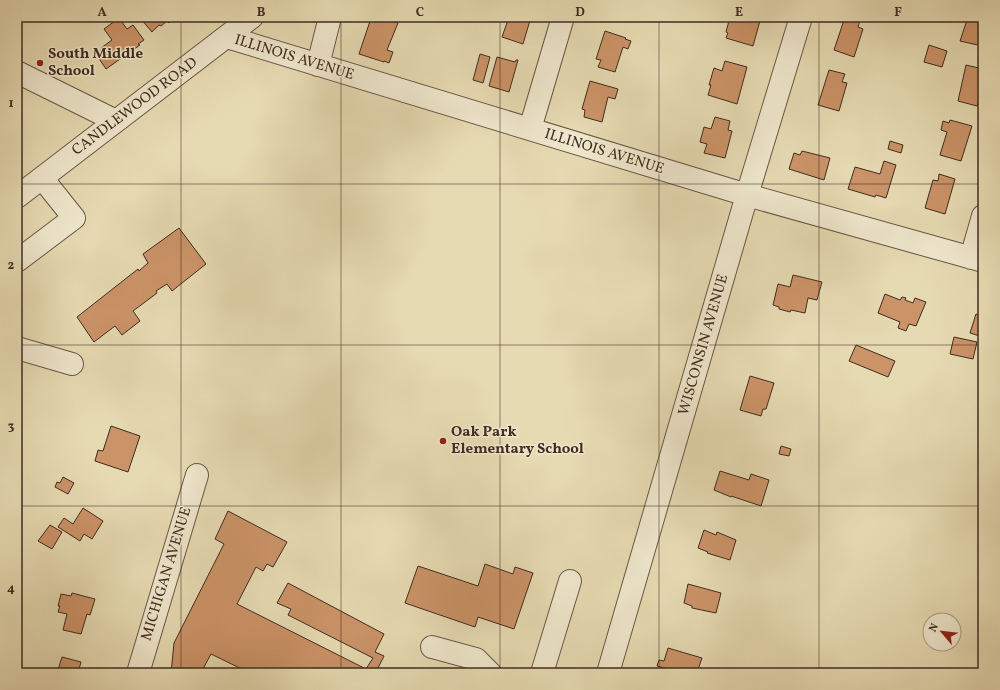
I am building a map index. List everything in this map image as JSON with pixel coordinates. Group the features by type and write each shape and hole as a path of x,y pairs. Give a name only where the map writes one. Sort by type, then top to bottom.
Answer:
{"street":[{"name":"CANDLEWOOD ROAD","path":"17,197 227,38 252,17"},
{"path":"318,65 330,17"},
{"path":"530,129 563,17"},
{"name":"WISCONSIN AVENUE","path":"608,673 747,195 801,17"},
{"name":"ILLINOIS AVENUE","path":"227,38 747,195 977,260"},
{"path":"17,72 116,122"},
{"path":"17,261 74,218 42,178"},
{"path":"977,260 983,216"},
{"path":"17,348 72,364"},
{"name":"MICHIGAN AVENUE","path":"138,673 197,475"},
{"path":"542,673 570,581"},
{"path":"432,646 476,659 490,673"}],"building":[{"path":"143,17 175,17 169,23 167,21 161,26 159,25 152,32 141,19"},
{"path":"509,17 531,17 523,44 502,37"},
{"path":"638,17 650,17 649,21"},
{"path":"730,17 761,17 753,46 726,38"},
{"path":"845,17 860,20 858,27 863,29 854,57 834,50"},
{"path":"968,17 983,17 982,46 960,41"},
{"path":"119,18 127,29 133,25 144,40 138,44 140,45 106,69 96,54 102,49 101,48 112,40 104,29"},
{"path":"371,18 382,22 383,18 398,23 387,50 393,52 389,63 359,54"},
{"path":"605,31 631,41 628,49 623,47 615,72 598,67 601,60 596,59"},
{"path":"929,45 947,51 942,67 924,62"},
{"path":"480,54 490,57 483,83 473,80"},
{"path":"497,57 515,62 518,60 509,92 489,86"},
{"path":"725,61 747,67 737,104 708,95 714,68 722,71"},
{"path":"966,65 983,69 983,87 977,106 958,101"},
{"path":"829,70 845,74 842,82 847,83 839,111 818,105"},
{"path":"590,81 618,89 615,99 608,97 602,122 584,117 585,110 582,109"},
{"path":"715,117 730,121 728,130 732,131 725,158 704,153 707,144 700,142 704,127 711,129"},
{"path":"950,120 972,126 961,161 940,155 947,132 941,130 943,121 949,123"},
{"path":"890,141 903,145 901,153 888,149"},
{"path":"802,151 830,158 824,180 789,169 794,153 800,155"},
{"path":"884,161 896,165 886,198 876,195 875,197 848,189 855,167 880,174"},
{"path":"939,174 955,179 945,214 925,208 933,180 938,181"},
{"path":"179,228 206,264 172,291 167,284 156,291 157,293 133,311 140,321 122,335 115,326 94,342 77,317 138,269 139,271 148,263 143,254"},
{"path":"793,275 822,282 817,300 808,298 805,313 791,310 790,312 779,309 779,307 773,305 778,284 790,287"},
{"path":"885,294 900,300 902,297 906,298 905,300 913,303 915,298 926,302 916,326 909,324 906,331 898,328 900,322 878,313"},
{"path":"976,314 983,316 983,337 970,333"},
{"path":"954,337 977,342 973,359 950,354"},
{"path":"856,345 895,361 888,377 849,361"},
{"path":"750,376 774,383 766,409 763,409 761,416 740,410"},
{"path":"111,426 140,436 128,472 95,461 98,450 103,451"},
{"path":"781,446 791,449 789,456 779,454"},
{"path":"720,471 749,480 751,474 769,480 761,506 714,490"},
{"path":"63,477 74,483 68,494 55,487 57,482 60,483"},
{"path":"83,508 103,521 92,539 84,534 80,541 58,527 64,518 73,524"},
{"path":"228,511 287,542 273,567 267,564 263,571 256,567 237,604 366,669 373,658 288,615 291,609 277,603 288,583 384,634 375,652 384,656 377,670 385,673 250,673 211,654 204,667 204,673 171,673 174,643 224,544 215,539"},
{"path":"50,525 62,532 52,549 38,541"},
{"path":"704,530 716,535 717,532 736,540 730,560 707,553 708,552 698,548"},
{"path":"485,564 513,574 515,567 533,573 514,629 478,617 475,627 405,603 418,566 478,586"},
{"path":"688,584 721,593 716,613 692,608 692,606 684,603"},
{"path":"72,593 95,599 90,615 87,614 81,634 63,630 67,614 58,612 61,594 71,596"},
{"path":"668,648 702,658 697,673 682,673 657,666 659,660 664,661"},
{"path":"62,657 81,662 78,673 57,673"}],"place":[{"name":"South Middle School","path":"40,63"},
{"name":"Oak Park Elementary School","path":"443,441"}]}
